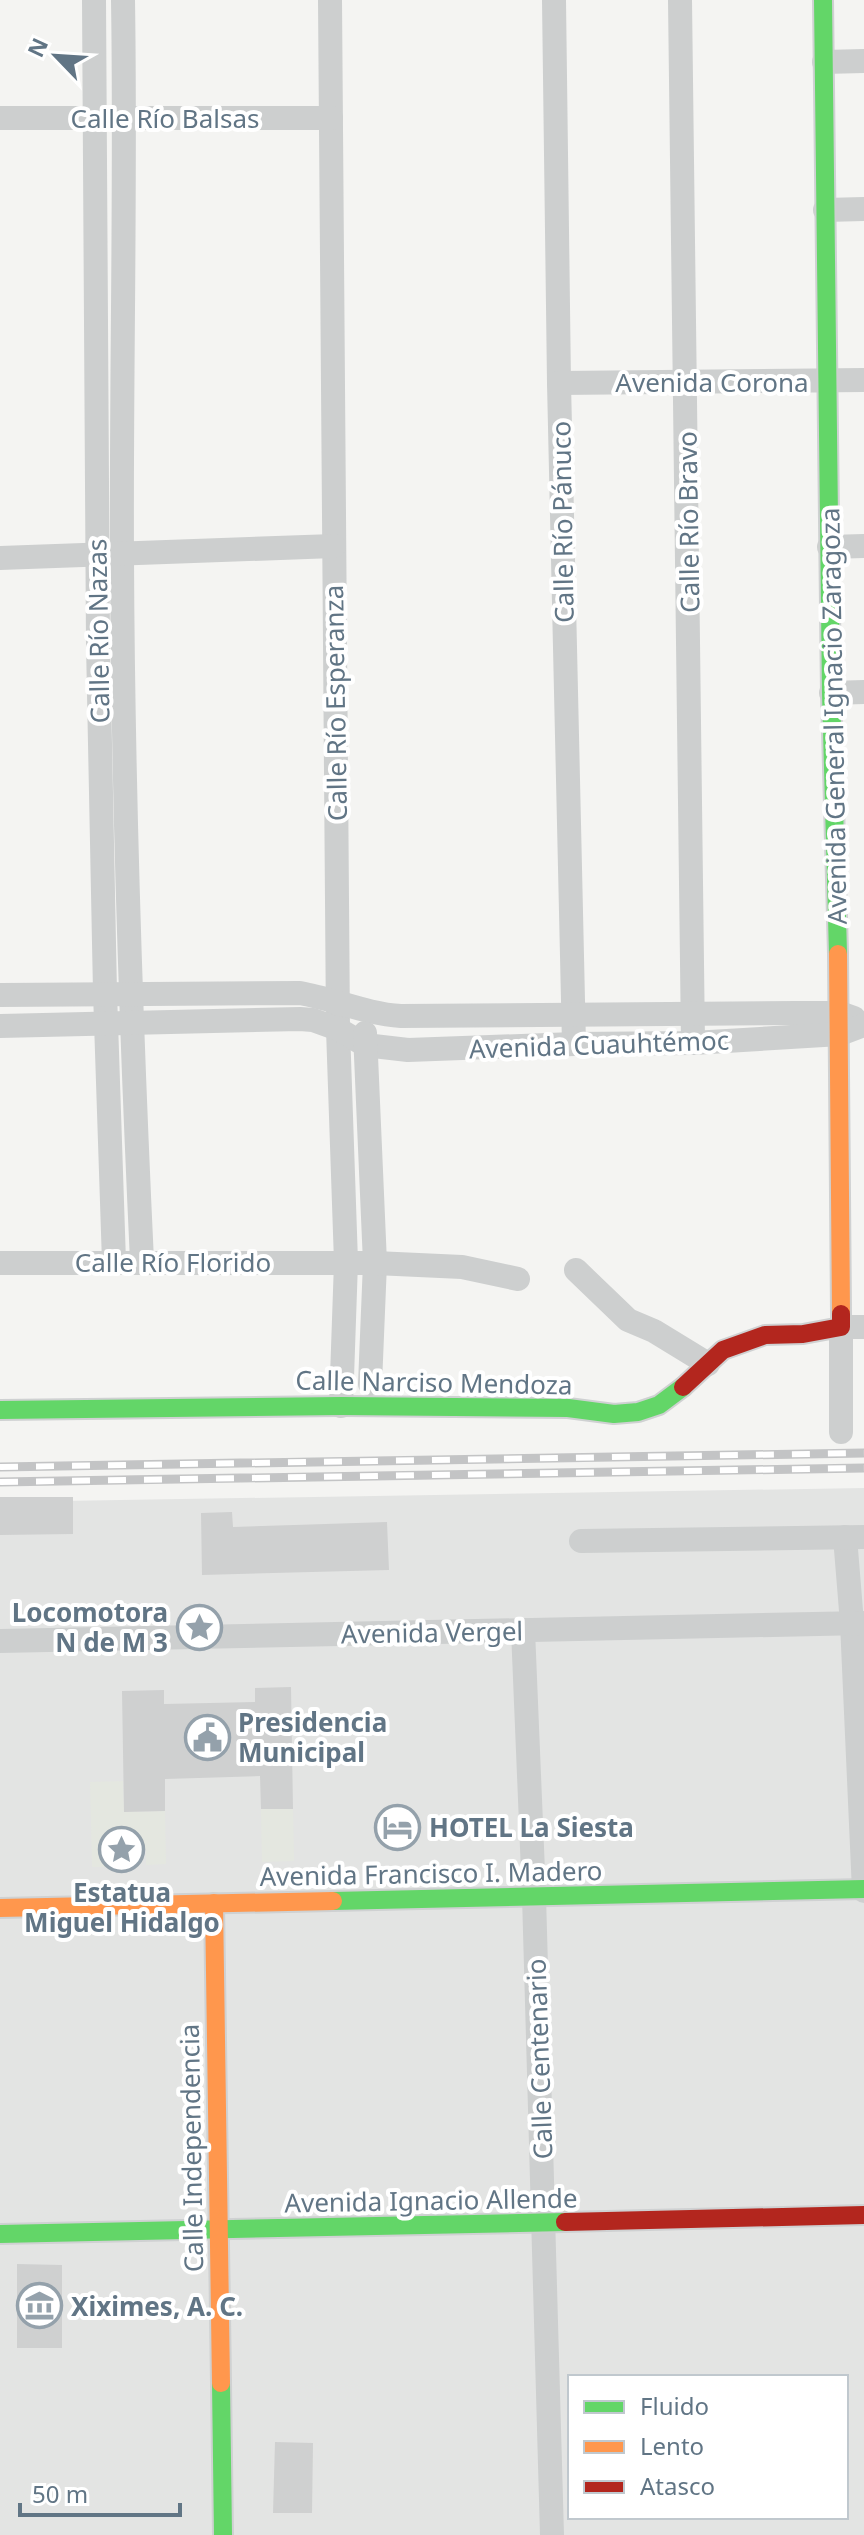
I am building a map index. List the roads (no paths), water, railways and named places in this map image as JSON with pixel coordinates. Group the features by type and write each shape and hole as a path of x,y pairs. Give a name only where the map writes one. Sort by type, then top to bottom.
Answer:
{"main road":[{"name":"Avenida General Ignacio Zaragoza","path":"823,0 831,693 840,1024 853,1327"},
{"name":"Calle Narciso Mendoza","path":"0,1410 341,1406 568,1408 614,1414 638,1412 659,1405 675,1395 723,1350 765,1335 803,1334 853,1327"},
{"name":"Avenida Francisco I. Madero","path":"0,1908 864,1890"},
{"name":"Calle Independencia","path":"214,1903 223,2535"},
{"name":"Avenida Ignacio Allende","path":"0,2234 864,2215"}],"street":[{"name":"Calle Río Nazas","path":"94,0 97,555 105,992 119,1024 142,1261"},
{"name":"Calle Río Nazas","path":"114,1262 119,1024 131,992 122,554 123,0"},
{"name":"Calle Río Esperanza","path":"330,0 338,1029 346,1262 341,1406"},
{"name":"Calle Río Pánuco","path":"554,0 574,1044"},
{"name":"Calle Río Bravo","path":"680,0 693,1043"},
{"path":"824,62 864,61"},
{"name":"Calle Río Balsas","path":"0,118 331,118"},
{"path":"825,210 864,209"},
{"name":"Avenida Corona","path":"559,383 864,380"},
{"path":"0,558 334,546"},
{"path":"829,547 864,546"},
{"path":"831,693 864,692"},
{"name":"Avenida Cuauhtémoc","path":"0,995 300,993 338,1001 364,1011 401,1016 693,1013 840,1024"},
{"path":"364,1011 375,1263 370,1384"},
{"name":"Avenida Cuauhtémoc","path":"0,1026 300,1019 338,1029 365,1045 408,1050 693,1043 864,1023"},
{"name":"Calle Río Florido","path":"0,1263 346,1262 462,1267 518,1279"},
{"path":"576,1270 628,1320 654,1331 708,1364"},
{"name":"Avenida General Ignacio Zaragoza","path":"841,1432 853,1327"},
{"path":"581,1541 854,1537 864,1890"},
{"name":"Avenida Vergel","path":"0,1641 858,1623"},
{"name":"Calle Centenario","path":"523,1630 545,2223 552,2535"}],"railway":[{"path":"0,1467 864,1453"},
{"path":"0,1482 864,1468"}],"place":[{"name":"Locomotora N de M 3","path":"199,1627"},
{"name":"Presidencia Municipal","path":"207,1737"},
{"name":"HOTEL La Siesta","path":"398,1827"},
{"name":"Estatua Miguel Hidalgo","path":"122,1849"},
{"name":"Xiximes, A. C.","path":"40,2306"}]}
